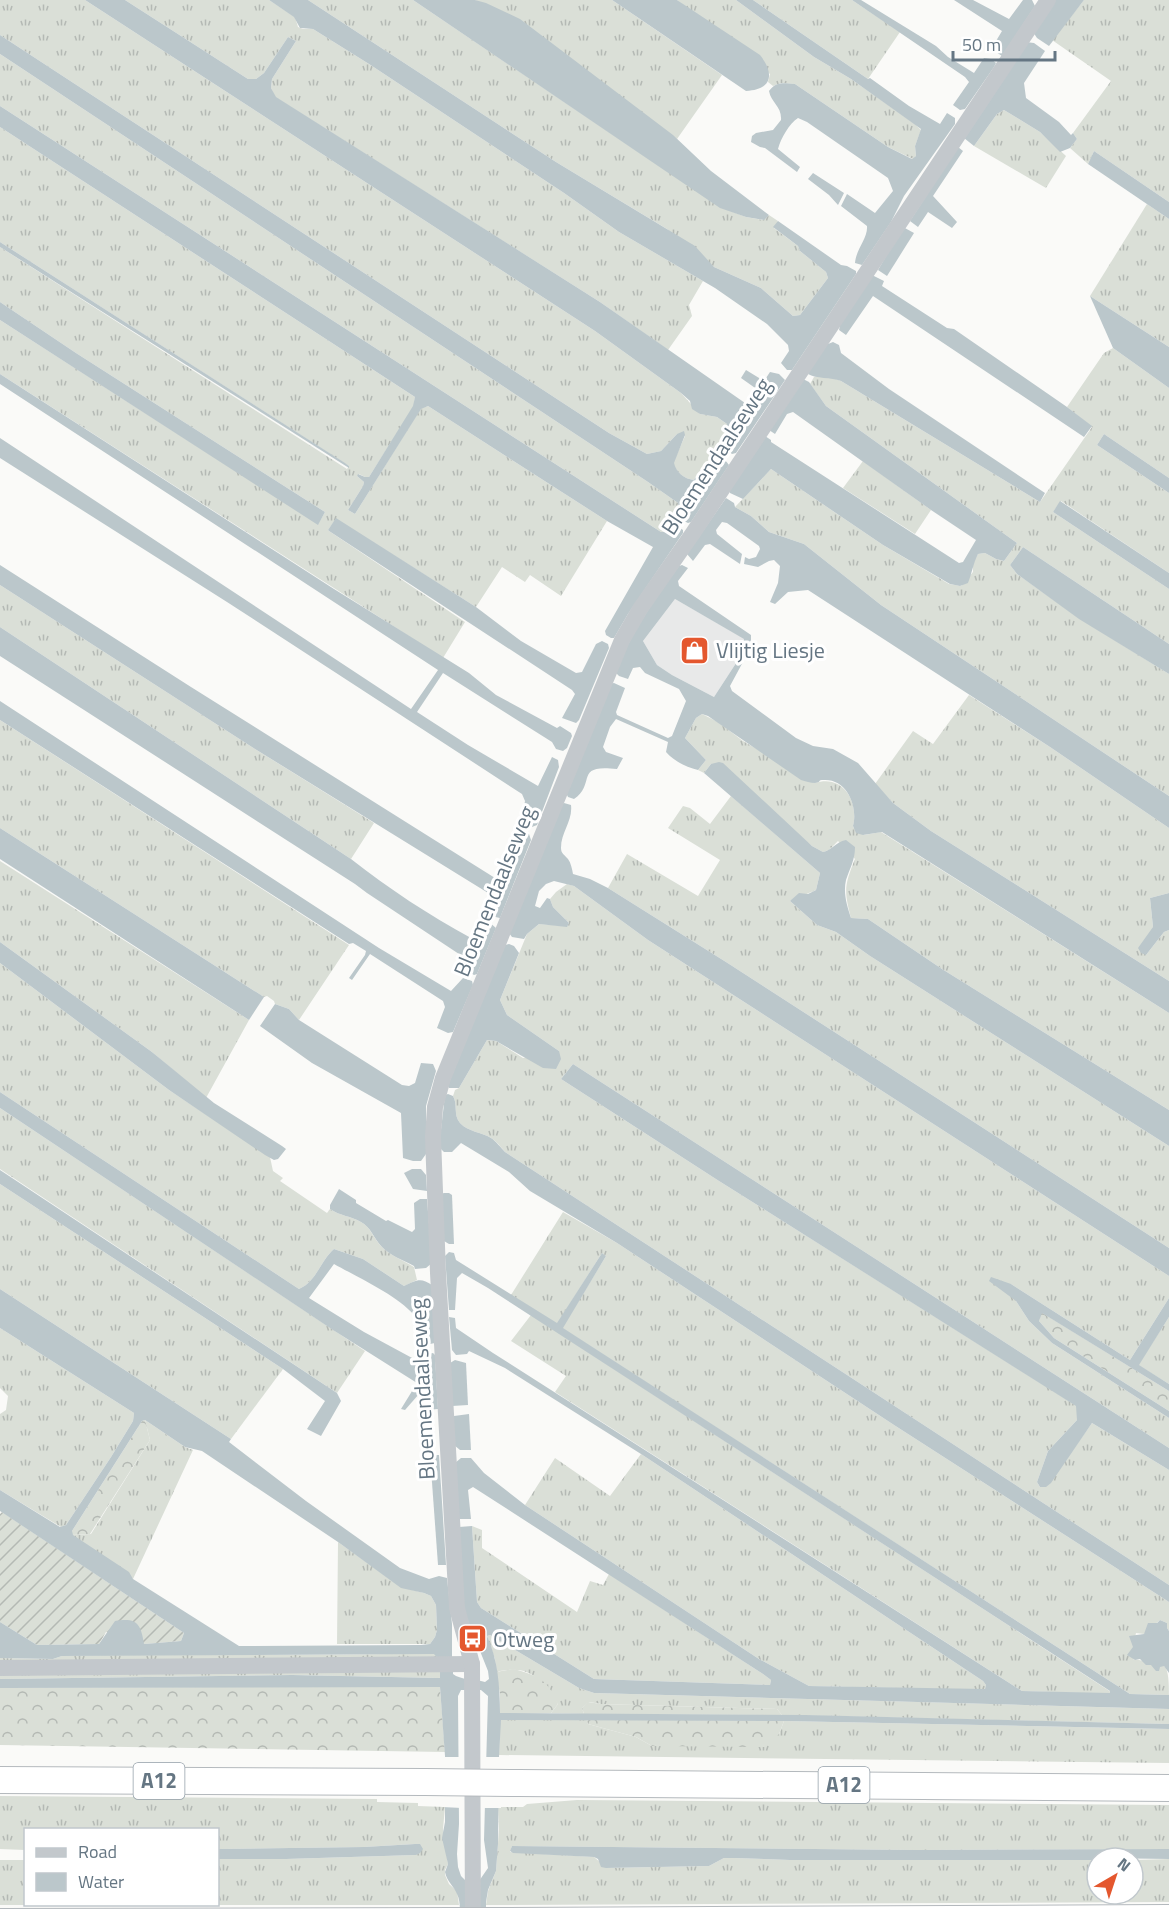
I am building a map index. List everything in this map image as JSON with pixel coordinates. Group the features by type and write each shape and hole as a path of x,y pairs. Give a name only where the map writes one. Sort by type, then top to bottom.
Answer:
{"highway":[{"name":"A12","path":"0,1780 1169,1788"},
{"path":"0,1922 473,1924 1169,1918"}],"street":[{"name":"Bloemendaalseweg","path":"473,1924 472,1678 457,1608 438,1273 433,1137 435,1107 443,1078 622,640 640,609 1048,0"},
{"path":"0,1668 472,1678"}],"shaded area":[{"name":"Vlijtig Liesje","path":"675,599 745,639 742,654 714,697 657,665 643,641"}],"green space":[{"path":"0,0 85,0 595,331 681,393 700,414 717,417 727,424 724,447 727,451 722,458 706,465 694,480 681,474 673,463 685,436 677,434 661,451 647,454 609,433 0,35"},
{"path":"125,0 269,0 295,17 298,27 313,29 369,64 619,232 703,281 689,305 692,316 668,350 600,302 275,97 271,88 272,79 296,41 288,37 264,73 256,79 248,79"},
{"path":"308,0 413,0 720,207 746,217 763,220 769,215 778,221 774,228 798,246 800,251 826,272 828,278 800,315 793,316 761,288 714,267 667,229 556,162"},
{"path":"475,0 612,0 722,75 677,139 640,111"},
{"path":"677,0 736,0 814,57 851,79 915,124 921,130 915,146 916,156 913,159 888,147 795,84 781,83 773,86 768,82 770,74"},
{"path":"753,0 852,0 900,32 868,79"},
{"path":"1084,0 1169,0 1169,202 1094,151 1088,164 1070,148 1077,139 1073,133 1111,81 1052,40"},
{"path":"0,54 648,482 678,503 682,520 673,529 661,532 0,106"},
{"path":"1004,110 1040,132 1066,156 1046,188 974,146 997,114"},
{"path":"0,127 415,397 414,406 369,477 359,474 357,476 364,482 363,486 348,510 355,514 421,408 428,406 607,521 561,596 530,575 525,582 502,567 476,607 336,519 329,531 465,622 443,658 0,374 0,320 318,524 325,512 0,302 0,247 347,469 349,466 0,242"},
{"path":"1147,204 1169,219 1169,347 1090,296"},
{"path":"1113,348 1169,388 1169,478 1104,434 1097,445 1169,493 1169,573 1061,501 1053,512 1169,589 1169,644 1023,547 1010,565 1017,574 1079,618 1169,674 1169,796 881,605 804,544 769,532 751,516 735,507 771,469 883,545 949,584 961,586 973,572 973,563 978,554 985,553 1004,561 1017,543 826,406 810,384 814,377 831,377 841,381 1040,502 1092,427 1067,407 1104,353"},
{"path":"863,461 931,510 915,534 843,488"},
{"path":"0,585 374,823 351,859 0,627"},
{"path":"969,695 1169,828 1169,893 1150,898 1153,927 1146,955 1164,932 1169,930 1169,981 931,831 893,803 875,784 913,731 933,744"},
{"path":"702,714 815,783 834,782 841,786 847,792 854,808 853,827 864,835 881,832 1169,1013 1169,1110 942,969 868,919 851,918 846,888 855,859 838,841 829,850 823,852 812,846 711,764 704,773 698,770 706,760 685,738 696,718"},
{"path":"0,720 349,945 299,1020 289,1009 275,1004 267,996 264,997 0,828"},
{"path":"731,796 820,873 816,890 790,901 817,925 836,932 870,956 1169,1146 1169,1248 608,888 627,854 698,896 720,860 668,828 683,806 690,808 710,824"},
{"path":"0,861 249,1020 206,1098 152,1052 0,942"},
{"path":"567,884 574,886 648,940 1169,1276 1169,1298 1130,1360 1011,1284 1016,1301 1029,1321 1052,1343 1169,1418 1169,1448 573,1064 561,1079 1077,1406 1077,1420 1048,1451 1037,1482 1040,1487 1072,1451 1092,1423 1169,1470 1169,1585 505,1152 491,1138 460,1123 453,1096 487,1040 496,1041 523,1058 559,1051 507,1015 500,1000 527,934 539,924 567,926 569,923 553,907 550,899"},
{"path":"0,963 169,1090 270,1157 273,1171 283,1178 280,1181 327,1213 330,1209 364,1224 379,1244 414,1267 417,1280 404,1286 363,1259 334,1249 310,1281 299,1289 0,1092"},
{"path":"0,1108 365,1351 337,1393 0,1169"},
{"path":"0,1184 283,1369 231,1439 0,1289"},
{"path":"563,1212 617,1243 1169,1602 1169,1631 1167,1623 1160,1620 1144,1634 1136,1633 1133,1659 1166,1668 1169,1695 1130,1694 562,1328 606,1256 602,1253 557,1324 511,1295"},
{"path":"1041,1312 1169,1391 1169,1411 1054,1338 1039,1321"},
{"path":"531,1315 1111,1692 1110,1694 1022,1691 555,1392 566,1376 511,1341"},
{"path":"1169,1317 1169,1384 1138,1365"},
{"path":"0,1328 134,1413 133,1421 111,1457 66,1525 61,1527 0,1490 0,1414 6,1410 8,1396 0,1388"},
{"path":"145,1420 193,1450 133,1579 72,1535 91,1534 150,1440"},
{"path":"145,1420 150,1440 90,1534 72,1535 72,1531 142,1421"},
{"path":"641,1454 983,1681 986,1685 985,1690 809,1686 759,1659 525,1505 555,1458 610,1496"},
{"path":"2,1512 184,1633 181,1641 144,1644 106,1632 99,1644 37,1645 0,1622 0,1514"},
{"path":"472,1526 482,1530 482,1548 577,1612 590,1581 603,1585 609,1574 763,1674 771,1680 770,1685 594,1679 481,1608 477,1602"},
{"path":"338,1542 401,1587 431,1596 436,1605 437,1630 430,1644 337,1644"},
{"path":"490,1635 579,1688 594,1693 1169,1709 1169,1724 782,1715 777,1709 589,1702 582,1708 584,1714 551,1713 558,1704 546,1687 533,1675 518,1670 496,1672 495,1659 487,1636"},
{"path":"435,1654 440,1661 441,1678 292,1675 0,1679 0,1658 53,1659 62,1656"},
{"path":"513,1669 536,1676 546,1684 558,1704 551,1713 500,1714 500,1694 496,1672"},
{"path":"440,1687 445,1752 0,1745 0,1688"},
{"path":"588,1702 777,1709 782,1715 584,1714 582,1708"},
{"path":"504,1719 586,1719 588,1724 636,1737 652,1746 779,1734 784,1721 1169,1729 1169,1763 499,1755 500,1723"},
{"path":"586,1719 784,1721 779,1734 765,1747 652,1746 636,1737 588,1724"},
{"path":"0,1796 377,1799 377,1802 418,1803 418,1806 445,1807 443,1829 448,1864 445,1875 449,1884 457,1891 459,1905 219,1905 219,1859 416,1855 415,1844 219,1849 219,1828 24,1828 24,1850 0,1849"},
{"path":"577,1800 1169,1805 1169,1849 1145,1849 1145,1846 1085,1846 1085,1849 916,1850 512,1846 510,1852 594,1857 607,1868 709,1866 724,1858 1085,1860 1085,1902 486,1905 488,1891 496,1871 498,1807 523,1807 527,1804"},
{"path":"1169,1859 1169,1902 1145,1902 1145,1860"},
{"path":"0,1860 24,1860 24,1905 0,1905"}],"water":[{"path":"85,0 125,0 248,79 256,79 264,73 288,37 296,41 272,79 271,88 276,97 600,302 745,403 750,402 758,390 741,378 746,370 764,381 770,372 779,374 785,380 736,453 732,454 724,447 727,424 717,417 700,414 692,409 690,401 681,393 595,331"},
{"path":"269,0 308,0 556,162 695,246 714,267 761,288 793,316 800,315 828,278 826,272 800,251 798,246 773,227 778,221 841,265 856,271 856,274 792,370 787,370 781,363 789,351 788,345 767,324 715,288 619,232 369,64 313,29 300,28 294,17"},
{"path":"413,0 475,0 520,19 673,135 711,171 769,215 764,220 746,217 720,208"},
{"path":"612,0 677,0 760,55 768,68 766,84 761,88 746,91"},
{"path":"736,0 753,0 868,79 870,78 909,106 940,124 947,113 955,118 955,124 904,196 891,222 862,265 855,263 866,235 867,226 841,206 847,194 875,213 893,191 888,178 798,118 786,132 778,149 800,167 797,172 765,148 751,142 752,136 756,133 773,130 781,120 780,111 769,91 777,84 795,84 888,147 912,159 916,156 915,146 921,129 851,79 814,57"},
{"path":"852,0 861,0 936,46 948,57 974,73 984,58 996,63 965,109 960,110 953,105 969,82 965,77"},
{"path":"954,0 973,0 1009,19 1023,0 1032,0 1035,6 1002,56 993,46 1002,31"},
{"path":"1054,0 1084,0 1049,46 1037,38 1033,32"},
{"path":"0,35 609,433 647,454 661,451 677,434 684,431 685,435 674,463 681,475 690,479 694,480 705,466 715,459 725,460 729,465 691,522 682,520 678,503 648,482 0,54"},
{"path":"1026,42 1034,43 1045,51 1024,83 1026,98 1059,122 1071,135 1073,133 1077,139 1070,148 1060,152 1040,132 1004,110 997,114 974,146 964,138"},
{"path":"0,106 661,532 667,532 677,526 683,530 614,638 606,635 605,631 653,547 607,521 428,406 421,409 355,514 348,510 363,486 364,482 357,476 358,474 369,477 413,406 415,397 0,127"},
{"path":"958,147 963,151 933,196 957,222 952,228 928,212 918,227 910,221"},
{"path":"1094,151 1169,202 1169,219 1088,164"},
{"path":"813,173 844,193 838,205 808,179"},
{"path":"903,227 914,233 887,276 878,270"},
{"path":"0,242 345,463 349,468 0,247"},
{"path":"872,275 884,281 882,286 947,328 954,329 1092,426 1084,437 873,296 846,335 839,330 841,321"},
{"path":"1090,296 1169,347 1169,388 1113,348"},
{"path":"0,302 325,512 318,525 0,320"},
{"path":"833,342 839,345 841,353 889,389 1045,493 1040,502 841,381 808,374 823,346"},
{"path":"0,374 469,673 496,695 557,728 560,726 571,733 567,748 563,751 556,749 552,742 443,673 417,712 538,786 552,757 558,760 559,767 537,825 532,827 526,825 522,817 525,801 522,794 0,458 0,438 411,709 438,670 0,384"},
{"path":"801,380 809,382 826,406 1017,543 1004,561 985,553 978,554 968,583 960,586 950,584 883,545 771,469 743,499 730,493 729,490 765,436 959,563 963,562 976,540 793,412 787,414 775,434 769,430"},
{"path":"1104,434 1169,478 1169,493 1097,445"},
{"path":"726,498 769,532 804,544 881,605 1169,796 1169,828 1050,747 808,590 788,592 775,604 770,602 778,583 780,566 774,560 758,567 744,564 745,557 749,559 756,557 759,546 727,523 722,522 716,530 717,534 742,554 740,564 710,544 705,545 693,561 687,554"},
{"path":"1060,501 1169,573 1169,589 1053,512"},
{"path":"336,518 476,607 521,641 576,673 582,672 596,644 602,641 608,644 609,648 579,720 576,723 562,718 575,694 572,690 329,531"},
{"path":"1023,547 1169,644 1169,674 1079,619 1017,574 1010,565"},
{"path":"0,565 495,878 500,875 516,833 529,834 531,840 500,918 491,916 495,901 493,896 255,749 0,585"},
{"path":"679,566 688,568 678,581 679,586 751,635 751,647 730,686 732,691 796,738 813,746 833,749 858,763 893,803 931,831 1169,981 1169,1013 882,832 863,835 856,833 853,826 852,803 845,789 839,784 824,780 815,783 801,780 708,716 702,714 696,718 685,738 706,760 698,770 681,764 669,756 666,752 668,742 616,719 610,727 603,747 606,752 623,758 617,769 595,769 590,772 581,793 574,799 568,797 566,793 609,684 614,683 625,688 616,712 617,715 668,738 672,736 686,701 679,689 645,673 640,667 633,668 628,679 615,672 644,617","holes":["675,599 744,639 742,654 714,697 657,665 643,641"]},
{"path":"0,627 440,920 471,938 478,936 489,922 496,928 477,974 469,972 465,958 355,884 0,656"},
{"path":"0,701 379,948 451,991 463,978 472,981 473,985 453,1032 448,1033 437,1028 445,1007 443,1001 370,954 352,980 349,978 366,951 353,943 349,944 0,720"},
{"path":"723,763 812,846 823,852 846,840 855,847 845,885 851,918 868,919 942,969 1169,1110 1169,1146 870,956 836,932 817,925 790,901 799,893 808,894 816,890 820,873 704,773 711,764"},
{"path":"564,803 571,805 571,811 561,850 570,862 573,874 608,888 726,962 1169,1248 1169,1276 648,940 574,886 554,881 546,884 539,891 535,906 540,908 547,898 550,899 553,907 569,923 567,927 539,924 524,939 512,937 509,933 560,805"},
{"path":"0,828 264,997 249,1020 0,859"},
{"path":"1169,893 1169,930 1164,932 1146,955 1141,953 1138,948 1153,927 1150,898"},
{"path":"0,942 152,1052 214,1103 286,1149 278,1159 274,1160 169,1090 0,963"},
{"path":"505,945 514,946 519,953 500,1000 507,1015 559,1051 561,1059 556,1069 543,1068 496,1041 487,1040 459,1088 449,1088 448,1085"},
{"path":"275,1004 289,1009 299,1020 402,1085 409,1086 415,1083 421,1063 433,1064 436,1071 426,1106 426,1154 421,1161 403,1158 401,1113 312,1063 260,1026"},
{"path":"573,1064 1169,1448 1169,1470 1092,1423 1051,1483 1046,1487 1040,1487 1037,1482 1048,1451 1077,1420 1076,1406 561,1079"},
{"path":"0,1092 299,1289 310,1281 334,1249 363,1259 404,1286 418,1280 432,1285 435,1343 425,1345 421,1326 407,1308 398,1300 334,1264 309,1298 414,1359 433,1353 435,1355 438,1409 427,1410 426,1397 423,1393 419,1394 405,1410 401,1409 417,1383 333,1330 0,1108"},
{"path":"445,1095 453,1096 457,1117 463,1126 491,1138 505,1152 1169,1585 1169,1602 617,1243 530,1191 509,1172 461,1143 452,1152 444,1152 439,1147"},
{"path":"412,1169 421,1169 426,1175 427,1191 413,1189 404,1173"},
{"path":"0,1170 337,1393 341,1401 321,1436 307,1429 325,1401 283,1369 0,1184"},
{"path":"339,1189 356,1200 356,1203 386,1221 412,1232 415,1229 414,1203 420,1199 427,1199 432,1263 426,1268 415,1269 414,1266 393,1255 379,1244 364,1224 330,1209"},
{"path":"441,1194 452,1195 454,1244 444,1241"},
{"path":"449,1252 454,1253 456,1260 557,1323 602,1253 606,1256 563,1328 1130,1694 1169,1695 1169,1709 594,1693 579,1688 490,1635 487,1636 498,1674 500,1713 806,1715 1169,1724 1169,1729 784,1721 501,1720 496,1871 488,1890 486,1930 479,1930 479,1881 488,1868 484,1840 488,1696 481,1690 461,1690 458,1696 459,1824 457,1854 461,1876 466,1881 466,1930 459,1930 459,1898 445,1872 448,1864 442,1838 445,1822 445,1756 440,1687 0,1688 0,1679 292,1675 440,1678 440,1669 453,1668 453,1674 456,1676 485,1682 489,1679 488,1671 464,1611 459,1527 472,1526 477,1602 481,1608 594,1679 770,1685 771,1680 763,1674 473,1487 468,1490 471,1519 458,1519 455,1463 461,1458 471,1458 484,1473 525,1505 759,1659 809,1686 985,1689 986,1685 983,1681 641,1454 505,1368 469,1351 467,1354 456,1355 452,1350 449,1317 455,1318 456,1328 493,1353 1022,1691 1110,1693 462,1273 457,1278 455,1310 449,1310 445,1256"},
{"path":"991,1277 1011,1284 1130,1360 1169,1298 1169,1317 1139,1365 1169,1384 1169,1391 1042,1313 1039,1321 1054,1338 1169,1411 1169,1418 1052,1343 1029,1321 1016,1301 989,1281"},
{"path":"0,1289 231,1439 229,1442 306,1501 400,1568 429,1579 439,1576 447,1578 452,1624 452,1657 440,1661 434,1654 0,1658 0,1622 37,1645 99,1644 115,1621 122,1620 133,1621 137,1624 144,1644 181,1641 184,1633 0,1511 0,1490 60,1527 66,1525 133,1421 134,1413 0,1328","holes":["145,1420 185,1447 202,1451 338,1542 401,1588 431,1596 436,1605 437,1630 430,1644 239,1646 133,1579 129,1572 73,1535 72,1531 142,1421"]},
{"path":"455,1360 466,1363 468,1405 452,1406 450,1363"},
{"path":"469,1414 471,1450 460,1450 454,1445 454,1416"},
{"path":"430,1455 439,1455 446,1565 438,1565"},
{"path":"1160,1620 1167,1623 1169,1631 1169,1673 1164,1666 1156,1671 1151,1665 1146,1665 1140,1659 1135,1660 1127,1655 1133,1647 1129,1636 1144,1634 1148,1623 1157,1623"},
{"path":"420,1844 423,1849 416,1855 219,1859 219,1849"},
{"path":"512,1846 1085,1849 1085,1860 724,1858 709,1866 606,1868 601,1867 598,1859 594,1857 510,1851"},
{"path":"1145,1849 1169,1849 1169,1859 1145,1859"}],"pier":[{"path":"442,1757 462,1757 462,1808 442,1807"},
{"path":"483,1757 502,1757 501,1808 483,1808"}],"place":[{"name":"Vlijtig Liesje","path":"695,650"},
{"name":"Otweg","path":"472,1639"}]}
